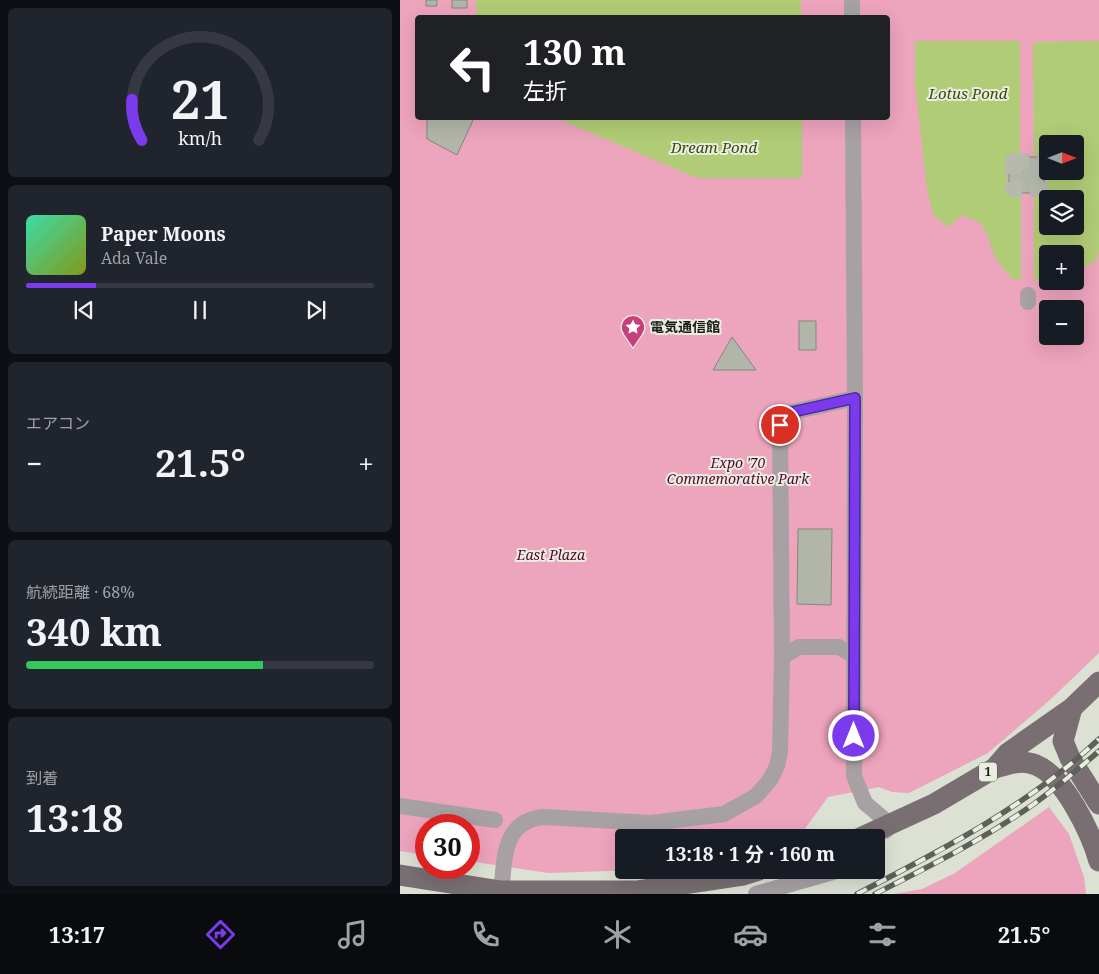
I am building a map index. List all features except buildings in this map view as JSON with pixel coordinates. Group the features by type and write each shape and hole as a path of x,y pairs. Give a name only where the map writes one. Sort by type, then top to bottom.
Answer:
{"main road":[{"name":"1","path":"885,831 994,768 1008,753 1072,708 1099,682"},
{"path":"1072,708 1063,741 1070,758 1099,804"},
{"path":"994,768 1014,762 1026,762 1049,773 1084,824 1099,861"},
{"path":"400,875 501,893 645,893 720,879"}],"street":[{"path":"852,0 852,15"},
{"path":"853,120 855,398 854,776 865,803 882,829"},
{"path":"501,893 508,843 511,835 521,824 531,819 543,817 651,823 724,814 756,796 770,780 777,766 780,752 782,657 780,425 788,413 855,398"},
{"path":"782,657 799,646 840,647 854,656"},
{"path":"400,806 495,820"},
{"path":"756,894 808,879"}],"green space":[{"name":"Expo '70 Commemorative Park","path":"400,0 1099,0 1099,653 1051,699 988,753 909,793 892,792 879,787 828,797 805,829 615,829 615,871 548,873 480,863 480,814 415,814 415,853 400,851"},
{"path":"1049,807 1069,834 1084,877 1086,894 894,894 922,889 955,873"}],"water":[{"path":"476,0 801,0 801,15 476,15"},
{"name":"Lotus Pond","path":"915,41 1020,41 1020,155 1007,155 1007,195 1021,195 1021,280 1013,280 995,258 985,230 977,221 962,216 947,227 933,214 927,190 915,83"},
{"name":"Lotus Pond","path":"1099,41 1099,252 1096,261 1084,267 1084,245 1039,245 1039,280 1034,280 1034,195 1039,195 1039,235 1084,235 1084,190 1045,190 1045,180 1084,180 1084,135 1039,135 1039,155 1034,155 1033,42"},
{"name":"Dream Pond","path":"561,120 802,120 802,178 697,178"}],"tunnel":[{"path":"1013,161 1040,161 1040,188 1013,189 1013,161"}],"railway":[{"path":"857,894 921,861 1014,806 1072,763 1099,739"},
{"path":"875,894 954,853 1031,806 1099,751"}],"place":[{"name":"電気通信館","path":"633,348"}],"route":[{"path":"780,425 788,413 855,398 854,736"}],"park label":[{"name":"East Plaza","path":"551,555"}]}
